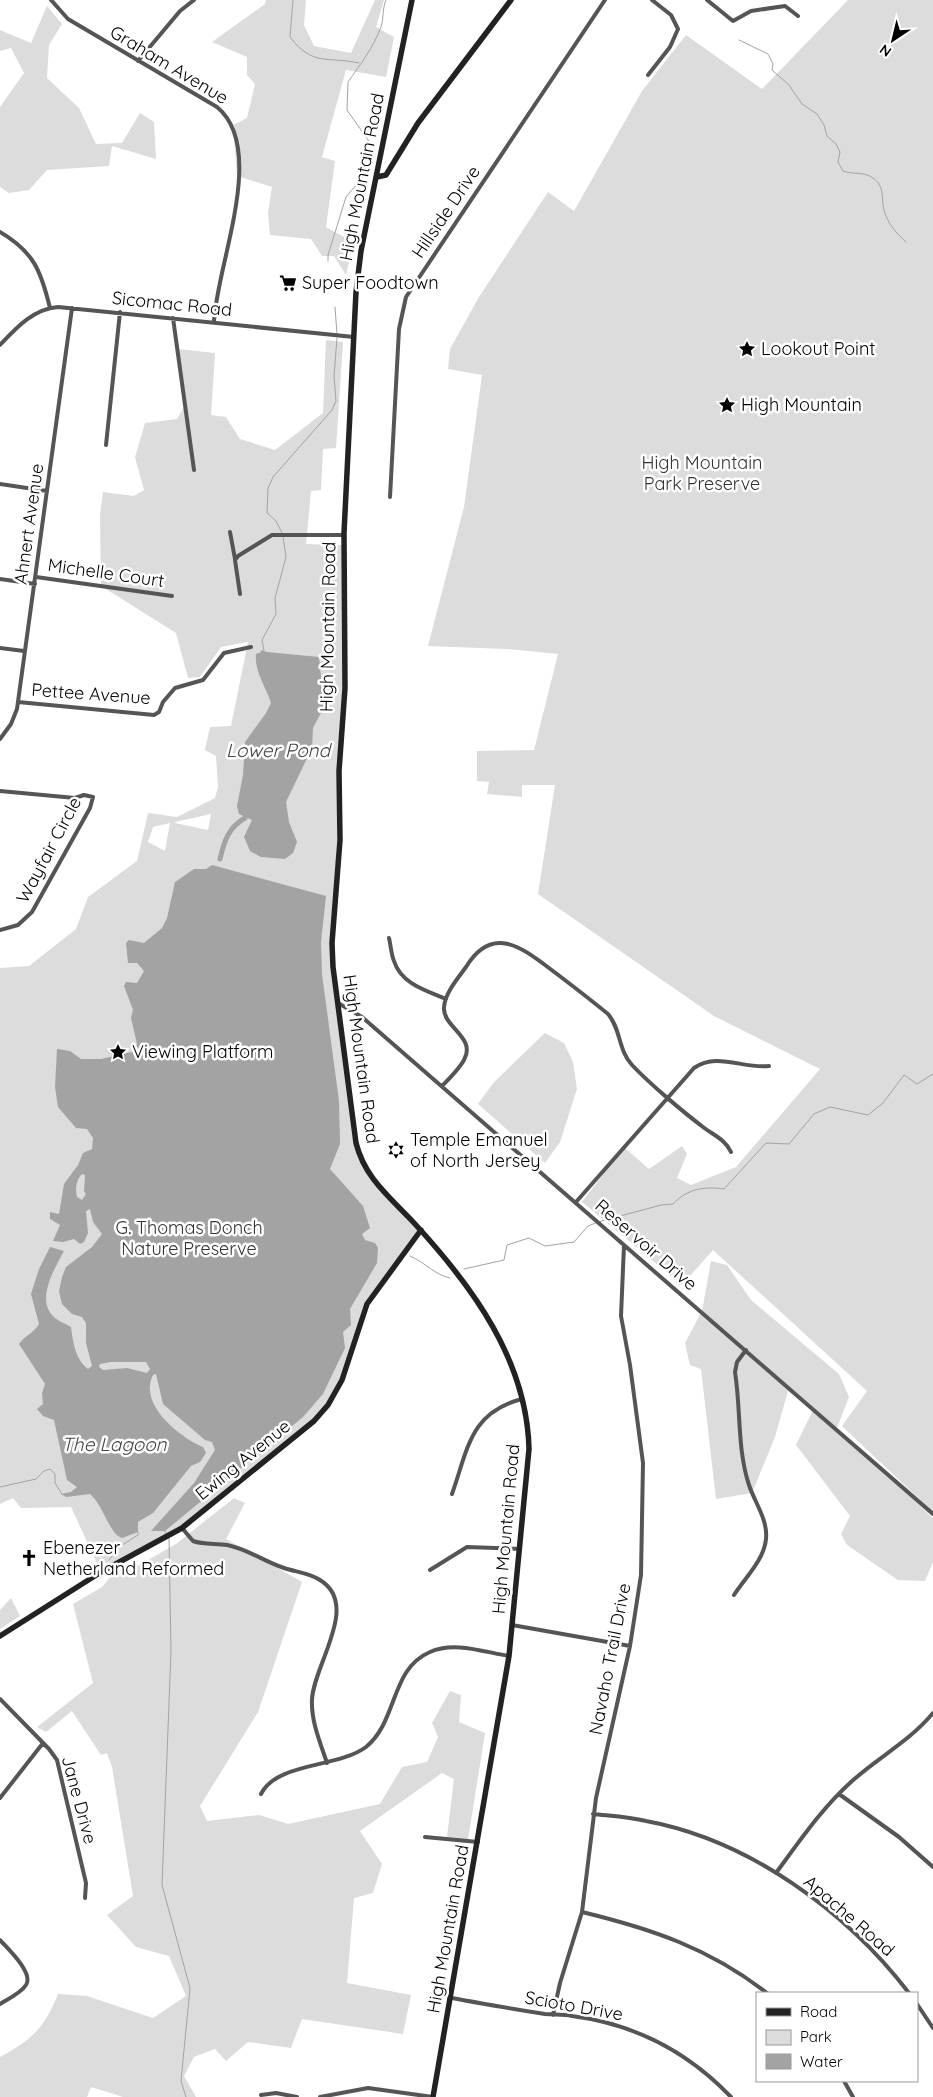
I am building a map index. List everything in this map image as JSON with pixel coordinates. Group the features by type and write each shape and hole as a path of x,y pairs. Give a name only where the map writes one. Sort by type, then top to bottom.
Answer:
{"main road":[{"name":"High Mountain Road","path":"412,0 358,273 344,535 345,688 339,771 340,868 332,942 356,1143 361,1160 378,1186 421,1230 490,1319 510,1360 522,1399 527,1423 529,1449 509,1656 452,1998 433,2097"},
{"path":"377,177 386,175 418,123 511,0"},
{"name":"Ewing Avenue","path":"0,1636 101,1572 182,1528 322,1413 342,1380 367,1304 421,1230"}],"street":[{"name":"Graham Avenue","path":"51,0 68,20 217,107 226,116 234,130 238,179 236,207 214,322"},
{"path":"138,62 180,11 194,0"},
{"name":"Hillside Drive","path":"390,497 399,329 406,297 606,0"},
{"path":"648,76 670,47 678,29 672,15 652,0"},
{"path":"707,0 733,21 751,11 786,6 798,16"},
{"path":"786,6 789,0"},
{"path":"0,232 18,244 34,261 43,280 50,308"},
{"name":"Sicomac Road","path":"0,345 27,319 50,308 120,312 354,337"},
{"name":"Ahnert Avenue","path":"0,740 12,724 18,702 72,308"},
{"path":"106,445 120,312"},
{"path":"173,318 194,470"},
{"path":"0,484 47,491"},
{"path":"230,532 240,594"},
{"path":"235,560 263,540 282,534 307,537 344,535"},
{"name":"Michelle Court","path":"36,577 172,596"},
{"path":"0,579 35,584"},
{"name":"Pettee Avenue","path":"18,702 154,715 159,712 168,694 175,688 203,680 224,653 251,646"},
{"path":"0,648 24,651"},
{"name":"Wayfair Circle","path":"0,791 75,798 84,795 93,797 90,808 32,912 18,925 0,930"},
{"path":"389,938 394,962 402,976 410,982 446,999"},
{"path":"442,1086 464,1060 466,1052 463,1039 445,1016 446,999 470,959 478,951 498,943 508,943 519,946 608,1014 616,1025 628,1060 702,1127 722,1140 731,1152"},
{"name":"Reservoir Drive","path":"338,1003 362,1016 933,1514"},
{"path":"576,1202 694,1068 708,1061 723,1061 756,1068 768,1066"},
{"name":"Navaho Trail Drive","path":"553,2015 560,1982 582,1912 593,1814 630,1646 640,1575 643,1475 630,1365 621,1316 624,1245"},
{"path":"734,1595 761,1555 766,1533 744,1464 735,1372 737,1362 746,1350"},
{"path":"452,1494 472,1438 482,1421 500,1406 522,1399"},
{"path":"182,1528 193,1541 238,1548 272,1564 314,1577 326,1584 334,1595 337,1606 336,1620 315,1680 312,1700 314,1722 327,1763"},
{"path":"430,1570 467,1547 520,1549"},
{"path":"512,1624 630,1646"},
{"path":"261,1794 268,1784 278,1777 351,1755 373,1740 383,1726 405,1673 423,1655 440,1649 456,1648 509,1656"},
{"name":"Jane Drive","path":"0,1699 53,1754 60,1767 86,1883 85,1898"},
{"path":"776,1873 839,1794 865,1770 908,1738 933,1713"},
{"path":"0,1798 43,1743"},
{"path":"839,1794 892,1832 933,1867"},
{"name":"Apache Road","path":"593,1814 646,1820 683,1831 733,1851 776,1873 812,1898 853,1932 908,1992"},
{"path":"425,1837 478,1842"},
{"path":"582,1912 653,1930 688,1944 721,1962 766,1992"},
{"path":"0,1940 27,1972 28,1980 24,1988 0,2004"},
{"name":"Scioto Drive","path":"452,1998 553,2015 571,2015 600,2021 651,2038 695,2064 731,2097"},
{"path":"918,2006 933,2028"},
{"path":"845,2082 853,2097"},
{"path":"320,2097 368,2088 433,2097"},
{"path":"261,2095 276,2093 298,2097"}],"green space":[{"path":"266,0 306,0 304,25 314,46 351,53 375,0 384,0 376,27 394,37 386,77 346,70 322,157 335,161 326,227 353,242 346,275 334,256 322,256 311,239 270,235 268,213 272,187 237,176 233,125 247,118 255,84 247,75 247,57 212,42 265,4"},
{"name":"High Mountain Park Preserve","path":"848,0 933,0 933,1512 842,1426 867,1391 713,1250 682,1285 582,1202 624,1147 649,1169 682,1146 687,1154 677,1178 691,1185 736,1167 820,1069 714,1016 538,894 555,785 522,785 522,797 487,794 489,782 477,781 477,751 534,750 558,654 507,649 428,646 464,507 482,375 448,369 450,349 479,297 548,192 574,211 642,91 686,35 762,89"},
{"path":"47,6 62,24 49,45 47,78 79,108 96,144 122,143 140,113 154,122 156,159 112,146 109,166 47,170 29,190 9,193 0,187 0,107 24,73 11,48 0,51 0,30 31,43"},
{"name":"G. Thomas Donch Nature Preserve","path":"326,340 343,342 336,448 323,449 321,490 311,491 306,544 344,545 346,653 332,942 356,1143 366,1170 421,1230 371,1297 349,1363 322,1413 182,1528 101,1572 71,1507 21,1508 13,1498 0,1504 0,968 29,966 76,929 88,897 137,861 148,813 177,817 215,798 218,787 216,756 205,750 210,727 231,726 248,642 221,647 200,677 188,678 176,633 101,586 100,515 103,492 134,496 144,490 135,457 145,423 177,419 184,407 178,349 215,353 211,415 226,417 240,439 275,450 323,413","holes":["211,814 208,830 175,823 175,822","170,823 165,851 148,842 153,827"]},
{"path":"545,1033 564,1043 573,1062 577,1089 560,1142 545,1163 478,1104 494,1082"},
{"path":"711,1261 727,1265 751,1300 839,1374 849,1397 837,1428 933,1518 933,1562 925,1581 898,1580 847,1545 841,1534 850,1516 796,1445 814,1408 789,1387 775,1437 752,1493 716,1499 701,1369 690,1365 685,1343 702,1311"},
{"path":"234,1498 245,1503 226,1539 302,1582 258,1712 200,1806 207,1821 259,1815 288,1824 380,1804 402,1767 427,1762 438,1737 432,1723 450,1691 461,1695 459,1722 485,1733 468,1840 447,1837 454,1779 442,1773 360,1831 382,1864 373,1893 354,1898 347,1983 411,1995 403,2034 302,2019 291,2048 248,2042 226,2061 215,2049 194,2057 184,2076 196,2097 123,2097 91,2087 87,2097 0,2097 0,2057 36,2032 48,2016 58,1994 87,1996 153,2018 186,1996 169,1956 136,1947 107,1915 133,1896 112,1767 107,1753 101,1755 72,1711 46,1732 37,1727 93,1683 73,1604 102,1587 112,1575 122,1575 176,1544"},
{"path":"11,1598 20,1616 0,1629 0,1610"}],"water":[{"name":"Lower Pond","path":"261,650 319,657 324,707 313,728 312,748 286,802 289,822 297,842 293,853 285,859 261,857 250,851 244,837 252,820 239,814 237,806 243,775 245,742 271,703 257,667 256,654 261,652"},
{"name":"G. Thomas Donch Nature Preserve","path":"212,865 326,896 321,942 322,974 339,1101 340,1144 330,1169 363,1206 370,1228 362,1234 365,1240 375,1243 378,1248 377,1263 350,1309 351,1325 343,1332 345,1348 323,1394 303,1417 165,1531 151,1531 194,1483 215,1450 212,1442 205,1440 163,1404 156,1374 153,1375 150,1386 151,1398 156,1408 173,1428 203,1447 206,1453 200,1462 191,1466 153,1513 138,1522 138,1532 122,1538 113,1531 99,1505 90,1494 66,1497 61,1494 71,1492 77,1487 67,1480 54,1420 43,1416 37,1409 43,1404 42,1393 45,1384 19,1344 39,1324 31,1294 39,1269 50,1247 64,1251 48,1284 46,1302 54,1317 71,1327 77,1355 80,1360 88,1369 92,1366 86,1343 86,1323 82,1317 72,1314 62,1304 59,1291 66,1267 92,1247 102,1234 93,1222 90,1209 86,1211 88,1233 84,1242 80,1244 74,1239 63,1242 53,1241 60,1225 50,1219 50,1212 59,1214 64,1184 78,1165 83,1153 92,1149 93,1138 87,1129 76,1128 58,1107 55,1087 57,1049 70,1051 81,1059 101,1059 132,1052 137,1044 131,1018 133,1010 124,986 126,982 137,983 144,971 137,963 128,963 126,943 129,940 144,943 162,928 167,918 175,882 194,869 206,869","holes":["82,1174 85,1175 84,1191 86,1194 82,1200 77,1197 76,1191 77,1182","111,1362 146,1362 150,1369 147,1373 127,1368 103,1370 99,1367 100,1364"]}],"waterway":[{"path":"293,0 290,37 298,46 306,53 321,59 359,63"},
{"path":"328,261 328,255 346,197 363,177 373,160 373,147 347,110 348,82 378,35 386,0"},
{"path":"739,40 768,54 773,64 772,70 789,85 802,104 817,114 824,125 827,136 836,144 840,152 838,162 843,171 870,176 877,181 881,188 887,219 906,242"},
{"path":"335,307 337,334"},
{"path":"282,533 276,521 267,513 268,488 273,477 332,410 336,401 334,376 337,338"},
{"path":"264,651 262,640 276,614 275,598 286,557 283,537"},
{"path":"220,859 223,846 231,830 245,818"},
{"path":"464,1269 504,1260 507,1245 529,1238 545,1246 574,1242 588,1226 598,1222 661,1205 673,1204 684,1195 703,1188 724,1189 766,1143 789,1144 814,1114 830,1107 868,1115 883,1103 904,1075 917,1084 933,1074"},
{"path":"410,1256 450,1278"},
{"path":"0,1487 36,1479 44,1471 50,1469 55,1474 55,1483 62,1494"},
{"path":"165,1531 167,1535"},
{"path":"109,1560 119,1547 138,1535 138,1532"},
{"path":"169,1538 171,1651 162,1885 190,1988 181,2081 186,2097"}],"place":[{"name":"Super Foodtown","path":"288,283"},
{"name":"Lookout Point","path":"747,349"},
{"name":"High Mountain","path":"727,405"},
{"name":"Viewing Platform","path":"118,1052"},
{"name":"Temple Emanuel of North Jersey","path":"396,1150"},
{"name":"Ebenezer Netherland Reformed","path":"29,1558"}],"water label":[{"name":"The Lagoon","path":"114,1444"}]}
